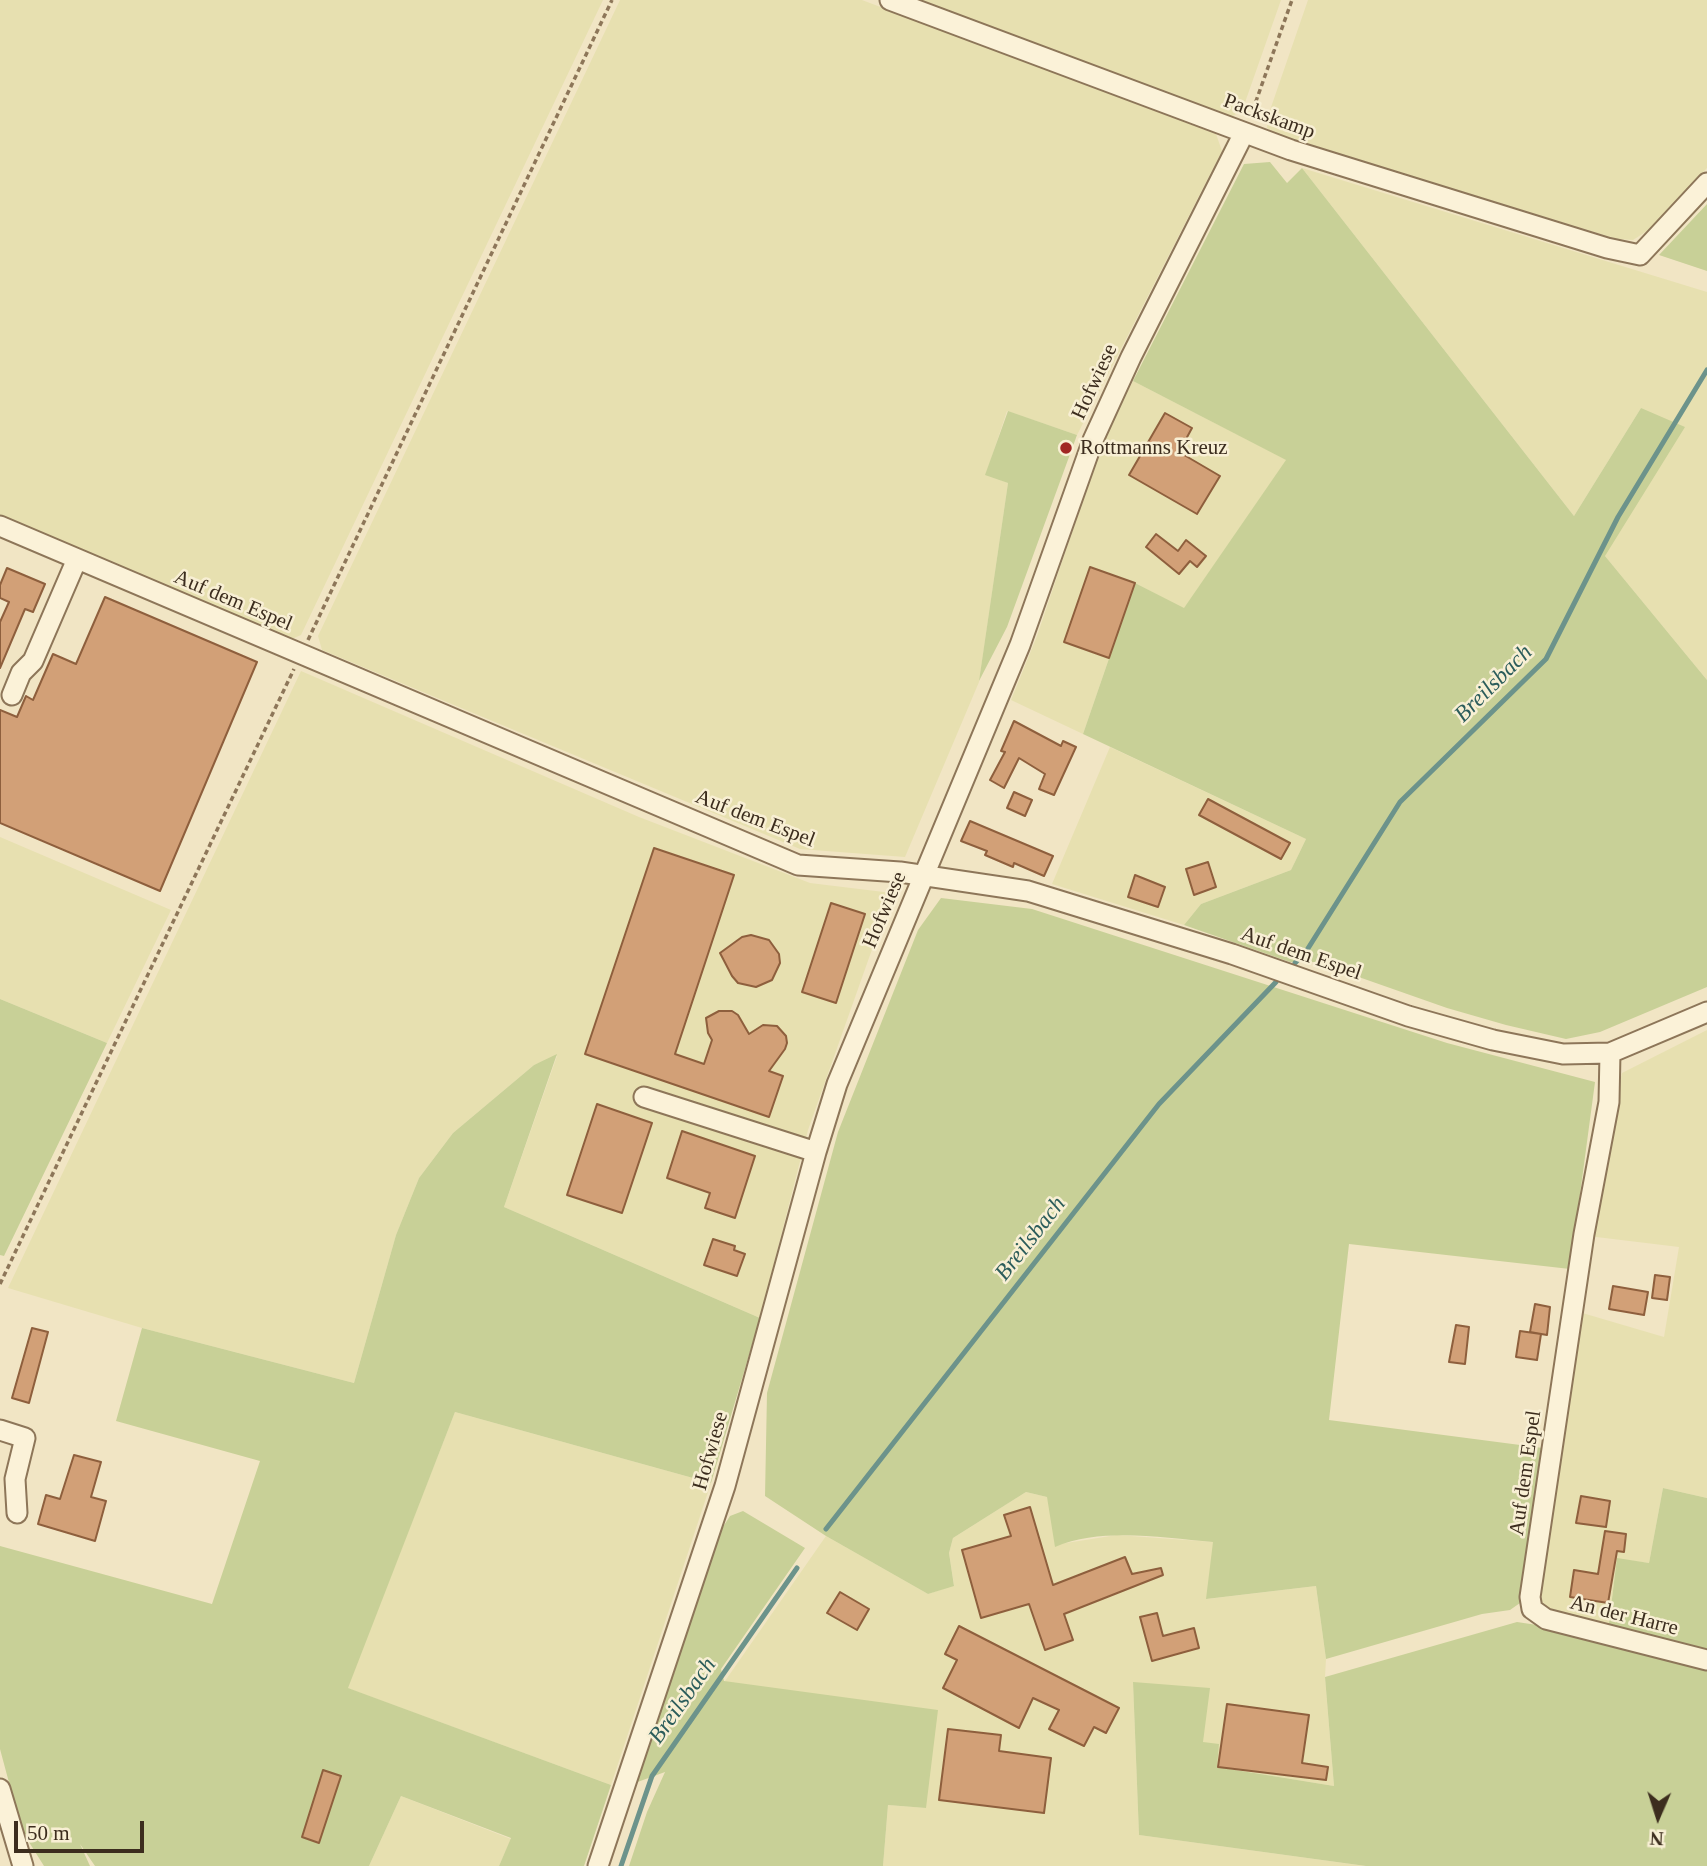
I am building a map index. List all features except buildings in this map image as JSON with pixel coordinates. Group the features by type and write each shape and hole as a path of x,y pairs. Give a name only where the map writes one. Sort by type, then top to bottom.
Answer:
{"street":[{"name":"Packskamp","path":"890,0 1304,155 1581,240 1640,255 1707,183"},
{"name":"Hofwiese","path":"598,1866 725,1486 837,1084 1020,645 1093,440 1131,357 1244,133"},
{"name":"Auf dem Espel","path":"0,526 797,865 925,876 1028,891 1232,954 1408,1016 1493,1040 1563,1054 1609,1053 1707,1012"},
{"path":"12,695 20,673 33,661 77,559"},
{"name":"Auf dem Espel","path":"1532,1609 1531,1597 1584,1234 1609,1102 1609,1053"},
{"path":"644,1097 816,1152"},
{"path":"0,1430 25,1438 15,1479 17,1513"},
{"name":"An der Harre","path":"1532,1609 1546,1619 1707,1660"},
{"path":"0,1789 23,1866"}],"path":[{"path":"1244,133 1292,0"}],"shaded area":[{"path":"0,0 603,0 301,635 287,641 0,517"},
{"path":"620,0 862,0 1216,134 1222,151 1077,435 1007,411 986,474 1008,483 979,682 905,857 800,849 322,650 318,636"},
{"path":"912,0 1281,0 1242,111 1227,119"},
{"path":"1308,0 1707,0 1707,168 1647,231 1633,240 1617,239 1279,136 1267,128 1268,116"},
{"path":"1302,168 1707,292 1707,680 1605,556 1641,408 1574,516"},
{"path":"1133,381 1287,460 1184,609 1135,583 1083,734 1011,700 1037,636 1103,440"},
{"path":"301,671 639,817 810,883 892,893 808,1130 760,1318 504,1207 557,1056 534,1065 453,1133 419,1178 396,1235 354,1383 142,1328 8,1288"},
{"path":"1110,747 1306,839 1291,870 1201,904 1184,925 1052,884"},
{"path":"0,837 171,910 107,1043 0,999"},
{"path":"1707,1030 1707,1498 1663,1488 1649,1563 1617,1559 1608,1631 1538,1609 1555,1463 1579,1312 1664,1337 1679,1247 1588,1236 1622,1073"},
{"path":"455,1412 711,1483 611,1785 347,1688"},
{"path":"1026,1492 1047,1497 1066,1543 1117,1535 1214,1542 1207,1599 1316,1586 1326,1659 1325,1677 1334,1786 1216,1767 1203,1742 1133,1682 1139,1835 1366,1866 883,1866 888,1805 926,1808 725,1681 826,1536 928,1594 954,1585 949,1553 953,1538"},
{"path":"401,1796 511,1839 499,1866 369,1866"}],"green space":[{"path":"1270,162 1287,183 1302,168 1574,516 1641,408 1685,427 1605,556 1707,680 1707,987 1600,1032 1566,1039 1447,1008 1316,962 1290,962 1184,925 1201,904 1291,870 1306,839 1083,734 1135,583 1184,608 1286,460 1133,381 1244,164"},
{"path":"1707,204 1707,271 1659,255"},
{"path":"1008,411 1077,435 1007,627 979,681 1008,483 985,475"},
{"path":"941,898 1032,909 1447,1043 1595,1082 1570,1269 1349,1244 1329,1420 1543,1448 1520,1603 1510,1610 1482,1614 1326,1659 1316,1586 1206,1599 1213,1542 1133,1535 1093,1537 1055,1547 1047,1497 1026,1492 953,1538 949,1553 954,1586 928,1594 826,1536 765,1496 767,1393 838,1132 918,930"},
{"path":"0,999 107,1043 4,1256 0,1255"},
{"path":"557,1054 504,1207 760,1318 711,1483 455,1412 348,1688 611,1785 584,1866 499,1866 511,1838 401,1796 369,1866 95,1866 80,1844 90,1866 44,1866 22,1831 0,1749 0,1546 212,1604 260,1461 116,1421 142,1328 354,1383 396,1235 419,1178 453,1133 534,1065"},
{"path":"1663,1488 1707,1498 1707,1655 1608,1631 1617,1558 1649,1563"},
{"path":"743,1511 805,1548 721,1669 724,1681 938,1710 926,1808 888,1805 883,1866 629,1866 647,1812 665,1772 632,1784 653,1721 673,1676 721,1530 730,1516"},
{"path":"1517,1622 1707,1670 1707,1866 1366,1866 1139,1835 1133,1682 1210,1688 1203,1742 1219,1744 1217,1767 1334,1786 1325,1677"}],"waterway":[{"name":"Breilsbach","path":"1295,963 1307,950 1400,802 1546,659 1618,517 1707,370"},
{"name":"Breilsbach","path":"826,1529 1159,1104 1276,982"},
{"name":"Breilsbach","path":"621,1866 652,1776 797,1568"}],"place":[{"name":"Rottmanns Kreuz","path":"1066,448"}]}
